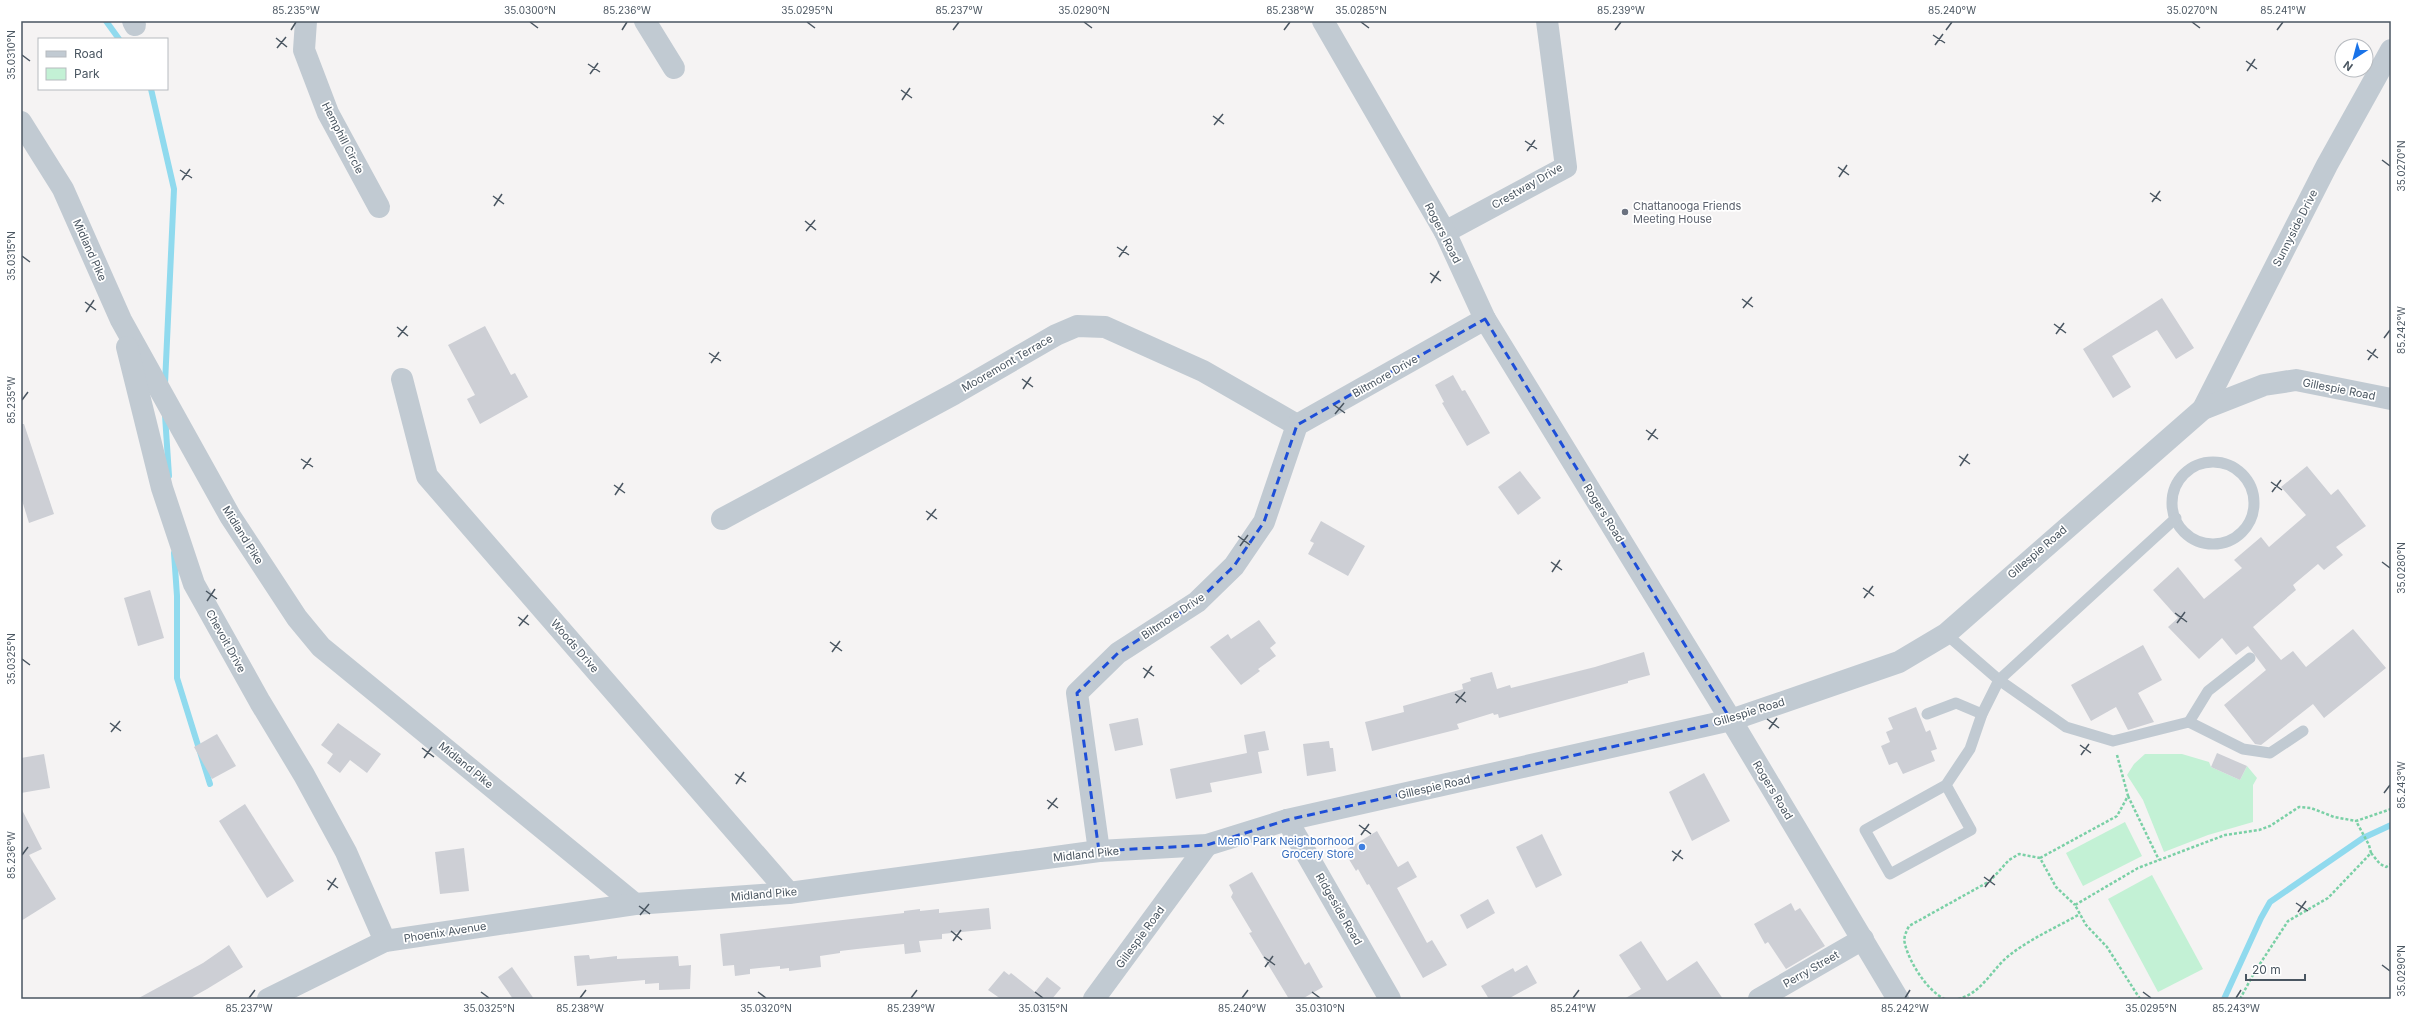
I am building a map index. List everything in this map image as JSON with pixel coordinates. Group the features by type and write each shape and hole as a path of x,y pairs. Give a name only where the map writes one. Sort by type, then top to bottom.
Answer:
{"street":[{"name":"Hemphill Circle","path":"306,21 304,50 328,113 379,207"},
{"path":"645,21 674,68"},
{"name":"Rogers Road","path":"1323,21 1445,232 1485,319 1731,720 1898,999"},
{"name":"Crestway Drive","path":"1445,232 1566,167 1547,21"},
{"name":"Sunnyside Drive","path":"2202,409 2327,165 2391,50"},
{"name":"Midland Pike","path":"21,122 63,189 121,320 230,516 297,618 321,647 635,904 789,892 1100,851 1207,845"},
{"name":"Biltmore Drive","path":"1100,851 1077,693 1118,653 1198,602 1234,566 1264,522 1297,425 1485,319"},
{"name":"Chevoit Drive","path":"121,320 162,488 194,584 260,702 316,796 346,852 385,941"},
{"name":"Mooremont Terrace","path":"722,519 954,394 1056,335 1078,326 1106,327 1204,371 1297,425"},
{"name":"Woods Drive","path":"402,379 427,476 789,892"},
{"name":"Gillespie Road","path":"1094,999 1207,845 1287,820 1731,720 1899,662 1946,634 2202,409 2264,385 2296,380 2391,399"},
{"name":"Ridgeside Road","path":"1287,820 1390,999"},
{"name":"Phoenix Avenue","path":"281,996 385,941 635,904"},
{"name":"Perry Street","path":"1759,999 1863,939"}],"lane":[{"path":"2212,462 2226,464 2239,471 2248,481 2253,493 2255,506 2248,524 2235,538 2223,543 2210,544 2198,541 2186,534 2176,518 2173,497 2177,484 2186,472 2198,465 2212,462"},
{"path":"1946,785 1971,830 1890,874 1865,830 1946,785 1970,749 1982,714 1999,680 2176,518"},
{"path":"1946,634 1999,680 2066,727 2113,741 2189,722 2243,749 2270,753 2303,731"},
{"path":"2189,722 2208,691 2250,658"},
{"path":"1928,714 1956,703 1982,714"}],"path":[{"path":"2113,741 2128,796 2159,860"},
{"path":"1945,999 1938,996 1921,978 1904,944 1905,934 1909,926 1990,881 2009,860 2019,854 2040,858 2117,816 2128,796"},
{"path":"2074,905 2138,868 2225,835 2259,830 2270,826 2299,807 2311,808 2334,817 2356,821 2391,809"},
{"path":"2356,821 2369,844 2371,853 2380,864 2386,866 2391,864"},
{"path":"2240,999 2254,973 2288,921 2328,898 2371,853"},
{"path":"2040,858 2056,887 2074,905 2086,925 2107,947 2140,999"},
{"path":"1958,999 1964,998 1981,986 2010,954 2080,914"}],"highlighted area":[{"path":"1485,319 1731,720 1287,820 1207,845 1099,851 1077,693 1118,653 1197,602 1234,566 1264,522 1297,425"}],"green space":[{"path":"2145,754 2182,754 2209,762 2211,767 2240,780 2247,766 2257,778 2253,785 2253,822 2208,835 2164,852 2143,800 2127,775 2134,764"},
{"path":"2125,822 2142,856 2083,886 2066,853"},
{"path":"2152,875 2203,969 2158,992 2108,899"}],"building":[{"path":"2162,298 2194,348 2176,359 2157,330 2112,356 2131,387 2113,398 2083,349"},
{"path":"485,326 511,375 515,373 528,397 480,424 467,399 475,395 448,345"},
{"path":"1453,375 1462,391 1465,390 1490,433 1467,446 1442,403 1444,402 1435,385"},
{"path":"21,424 24,424 54,514 29,523 21,497"},
{"path":"2307,466 2331,495 2338,489 2366,526 2336,547 2343,555 2324,570 2318,564 2293,585 2296,590 2253,627 2281,660 2293,651 2306,667 2353,629 2386,668 2324,718 2313,704 2261,745 2255,744 2224,705 2266,670 2248,646 2236,655 2222,638 2199,659 2168,627 2178,618 2153,590 2178,567 2204,599 2242,568 2234,560 2261,537 2269,547 2306,515 2281,487"},
{"path":"1520,471 1541,498 1518,515 1498,487"},
{"path":"1321,521 1365,546 1348,576 1308,554 1314,543 1310,541"},
{"path":"150,590 164,638 138,646 124,598"},
{"path":"1259,620 1276,643 1270,648 1276,656 1258,669 1260,671 1241,685 1210,647 1228,634 1231,639"},
{"path":"2143,645 2162,680 2138,693 2154,722 2128,730 2116,707 2091,721 2071,685"},
{"path":"1644,652 1650,675 1628,681 1628,683 1499,718 1498,714 1494,715 1493,713 1457,724 1459,729 1372,751 1365,722 1404,712 1403,706 1463,689 1462,684 1471,681 1470,678 1492,672 1497,689 1510,685 1511,688 1595,667"},
{"path":"1916,707 1926,732 1930,730 1937,749 1931,751 1935,761 1903,774 1897,762 1889,765 1881,746 1890,742 1886,732 1893,729 1888,718"},
{"path":"1138,718 1143,745 1115,751 1109,724"},
{"path":"338,723 381,754 367,773 350,760 340,773 327,763 333,754 321,745"},
{"path":"1265,731 1269,750 1258,752 1262,773 1210,783 1212,792 1176,799 1170,769 1247,753 1244,735"},
{"path":"217,734 236,766 212,779 194,747"},
{"path":"1329,741 1330,748 1333,748 1336,771 1307,776 1303,744"},
{"path":"2217,753 2247,766 2240,780 2211,767"},
{"path":"44,754 50,788 21,793 21,758"},
{"path":"1704,773 1730,821 1692,841 1669,792"},
{"path":"245,804 294,881 267,898 219,821"},
{"path":"21,808 42,849 29,855 56,899 21,921"},
{"path":"1377,831 1398,867 1408,861 1417,877 1397,888 1427,943 1432,940 1447,965 1423,978 1369,884 1367,885 1358,869 1356,871 1344,851"},
{"path":"1542,834 1562,875 1536,888 1516,847"},
{"path":"464,848 469,891 440,894 435,852"},
{"path":"1252,872 1305,965 1309,962 1323,987 1302,999 1289,999 1249,933 1252,932 1231,897 1233,893 1229,885"},
{"path":"1488,899 1495,913 1467,929 1460,915"},
{"path":"1791,903 1795,911 1800,908 1825,946 1786,969 1768,942 1765,944 1754,924"},
{"path":"989,908 991,929 942,934 942,939 919,941 921,952 905,954 904,944 840,951 840,953 820,956 821,967 789,971 789,968 780,969 780,966 750,969 750,974 735,976 734,965 723,966 720,934 904,913 904,911 920,909 920,911 939,909 939,913"},
{"path":"1641,941 1667,981 1697,961 1723,999 1624,999 1641,989 1619,955"},
{"path":"229,945 243,967 207,989 189,999 137,999 203,963"},
{"path":"589,955 590,959 617,956 617,959 678,956 679,966 691,965 690,989 659,990 659,983 645,984 645,980 577,986 574,956"},
{"path":"1527,965 1537,983 1508,999 1489,999 1481,986 1513,968 1515,972"},
{"path":"512,967 534,999 513,999 498,977"},
{"path":"1004,971 1009,975 1011,973 1035,992 1047,977 1061,988 1052,999 1001,999 988,990"}],"waterway":[{"path":"106,21 118,38"},
{"path":"151,90 174,189 165,384"},
{"path":"165,415 169,476"},
{"path":"174,553 177,596 177,678 210,784"},
{"path":"2224,999 2261,918 2270,902 2363,838 2391,825"}],"place":[{"name":"Chattanooga Friends Meeting House","path":"1625,212"},
{"name":"Menlo Park Neighborhood Grocery Store","path":"1362,847"}]}
